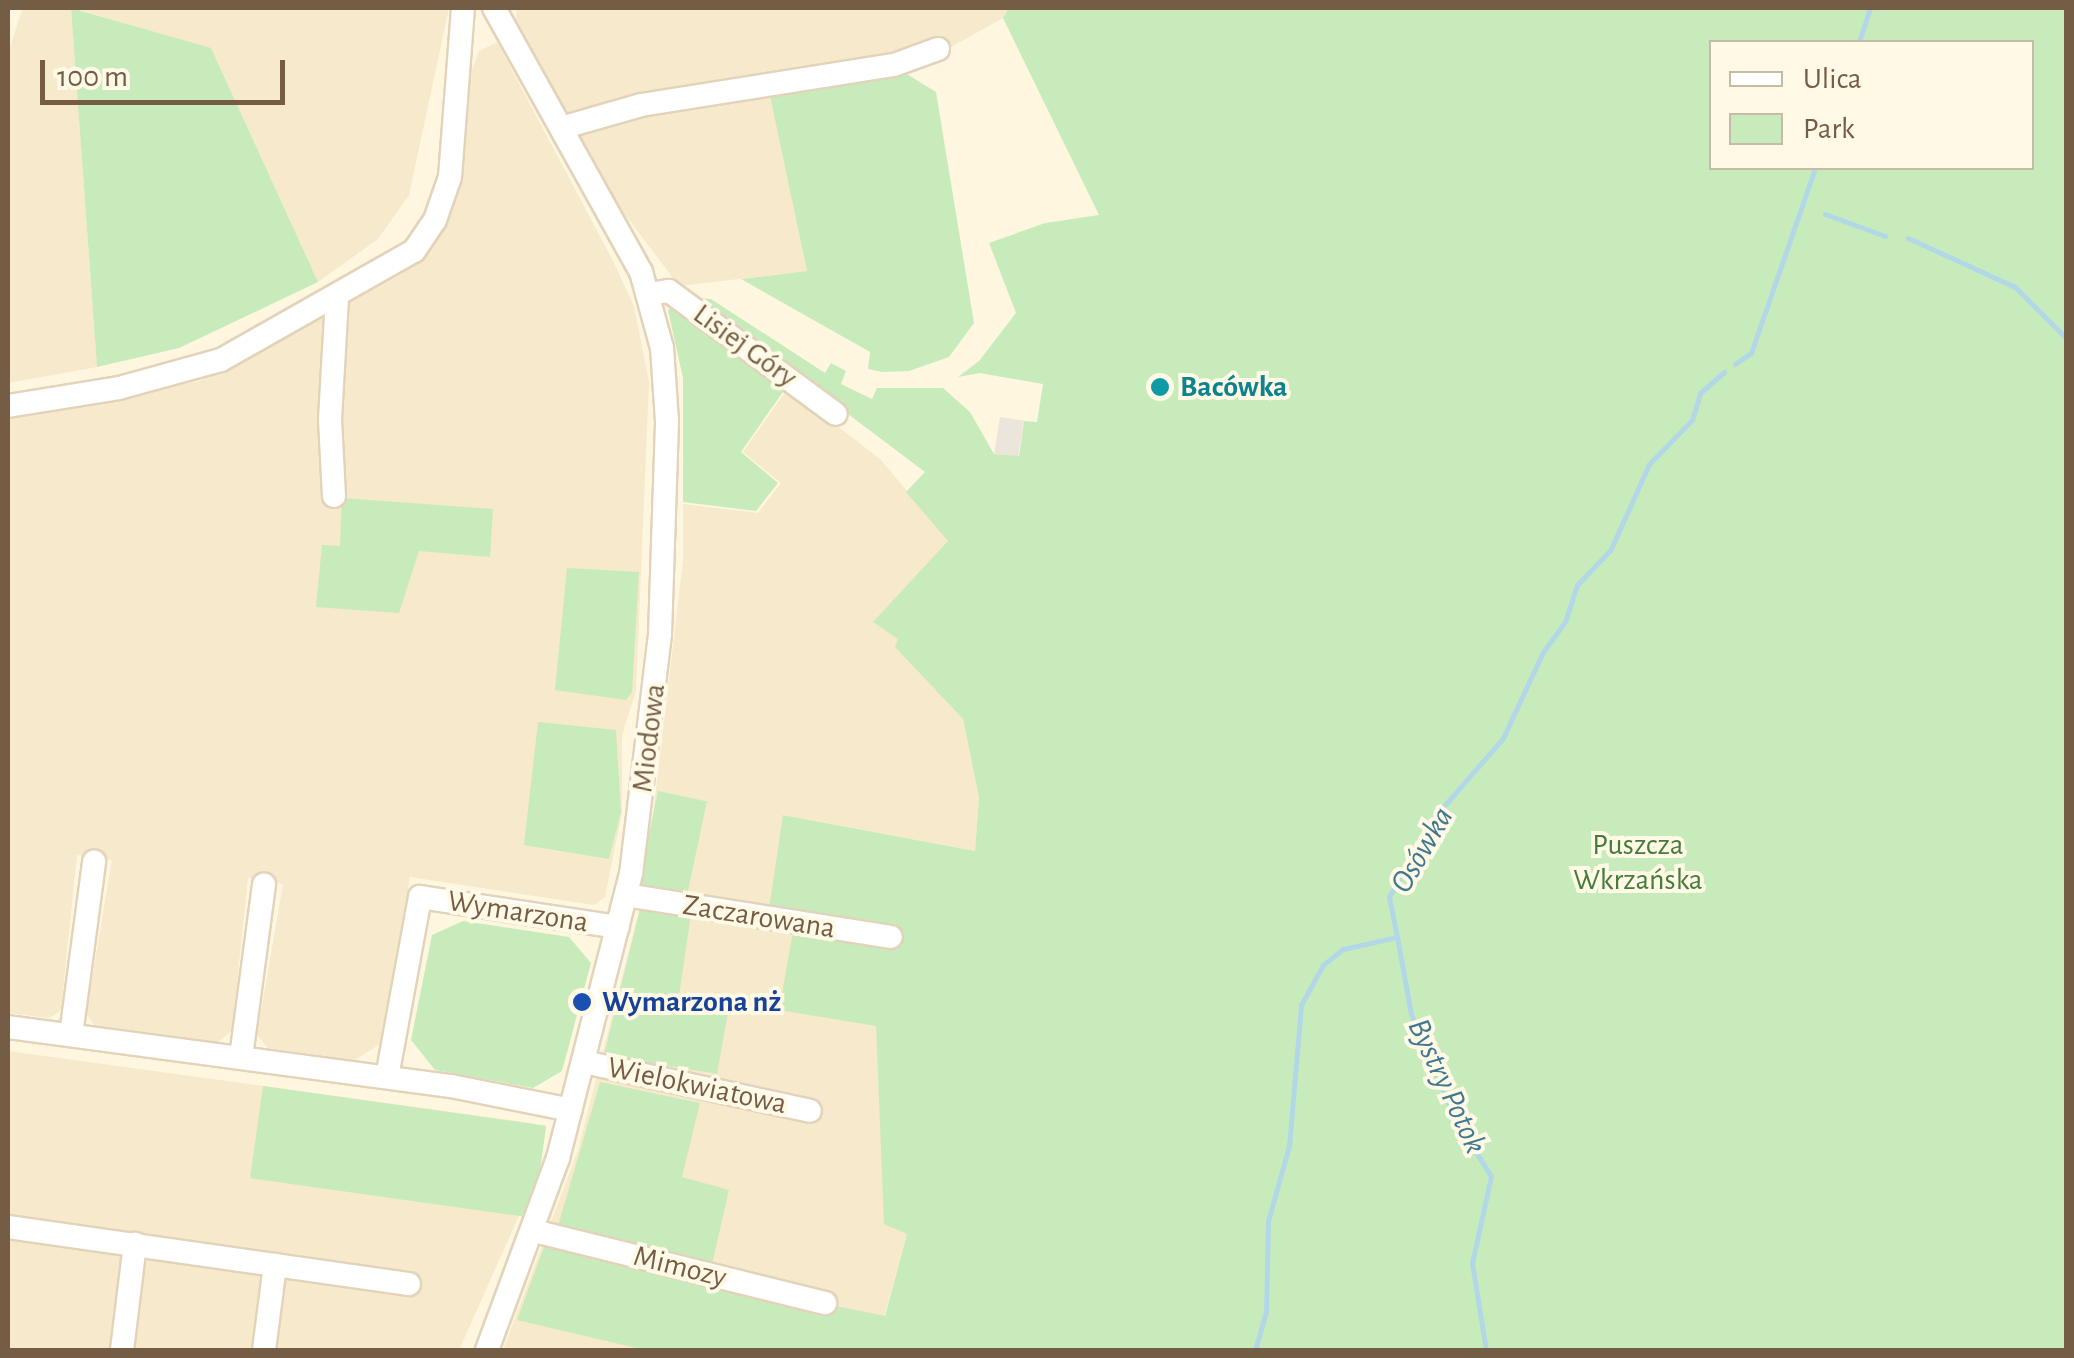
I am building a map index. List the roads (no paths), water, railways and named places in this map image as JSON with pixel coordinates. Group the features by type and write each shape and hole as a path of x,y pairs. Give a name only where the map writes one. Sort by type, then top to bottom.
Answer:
{"street":[{"path":"8,406 196,369 337,298 414,252 441,206 450,177 462,8"},
{"name":"Miodowa","path":"487,1350 534,1231 571,1110 626,895 662,608 667,398 648,294 625,238 494,8"},
{"path":"560,128 641,105 894,65 938,48"},
{"name":"Lisiej Góry","path":"648,294 669,291 836,414"},
{"path":"334,496 330,419 337,298"},
{"path":"71,1035 94,862"},
{"path":"241,1058 264,886"},
{"name":"Zaczarowana","path":"626,895 862,944 891,937"},
{"name":"Wymarzona","path":"388,1077 420,897 618,927"},
{"path":"8,1027 388,1077 571,1110"},
{"name":"Wielokwiatowa","path":"584,1062 810,1110"},
{"path":"8,1227 409,1284"},
{"name":"Mimozy","path":"534,1231 825,1303"},
{"path":"122,1350 135,1244"},
{"path":"264,1350 275,1264"}],"waterway":[{"name":"Osówka","path":"1860,40 1870,8"},
{"name":"Osówka","path":"1735,364 1751,353 1814,170"},
{"path":"1825,214 1885,236"},
{"path":"1908,238 2015,287 2066,338"},
{"name":"Osówka","path":"1255,1350 1266,1312 1268,1221 1289,1146 1301,1005 1323,965 1343,949 1397,937 1389,897 1437,814 1503,738 1543,652 1565,622 1577,585 1611,549 1649,464 1692,420 1700,393 1724,372"},
{"name":"Bystry Potok","path":"1397,937 1411,1014 1456,1121 1491,1176 1472,1263 1486,1350"}],"place":[{"name":"Bacówka","path":"1160,387"},
{"name":"Wymarzona nż","path":"582,1002"}],"park label":[{"name":"Puszcza Wkrzańska","path":"1638,862"}]}
